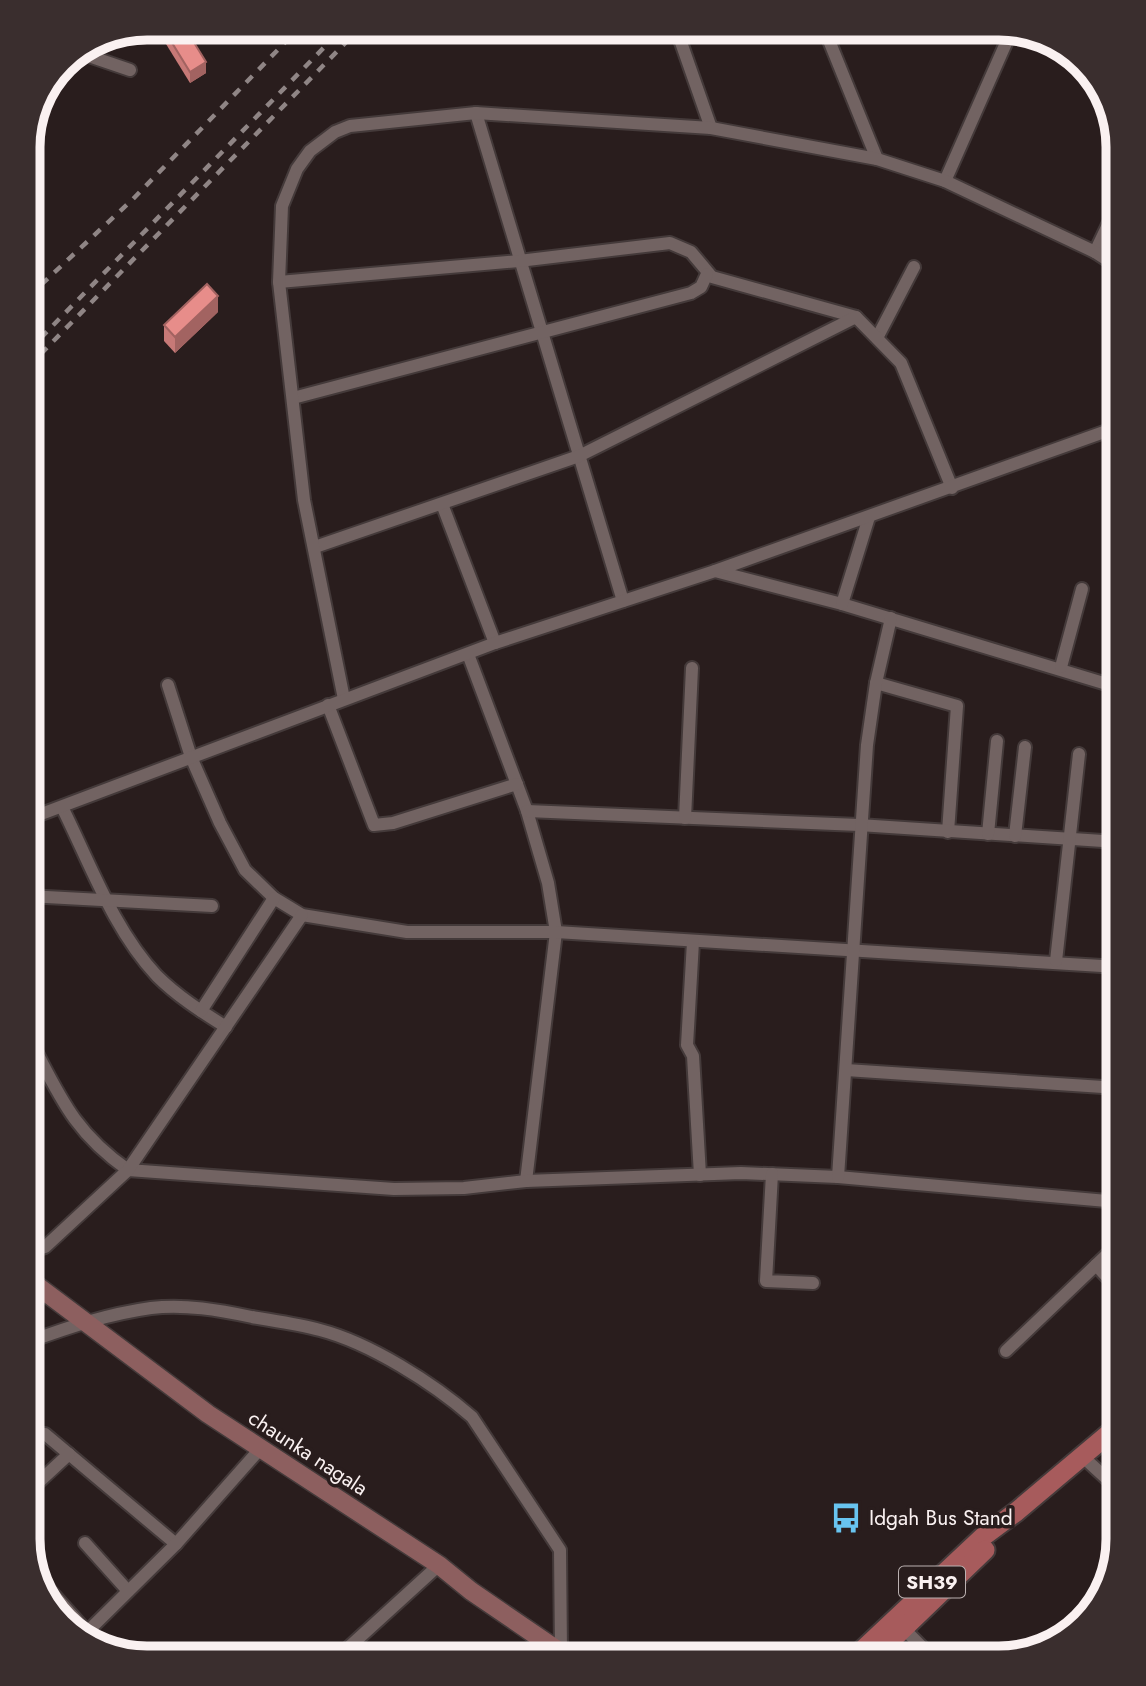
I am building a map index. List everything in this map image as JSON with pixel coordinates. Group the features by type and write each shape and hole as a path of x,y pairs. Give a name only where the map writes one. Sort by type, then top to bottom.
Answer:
{"main road":[{"name":"chaunka nagala","path":"40,1288 208,1414 439,1565 471,1591 552,1646"},
{"name":"SH39","path":"886,1646 1015,1516 1106,1436"},
{"name":"SH39","path":"866,1646 1003,1519 1015,1516"}],"street":[{"path":"680,40 710,128"},
{"path":"829,40 877,159"},
{"path":"945,181 1007,40"},
{"path":"91,57 130,70"},
{"path":"476,113 622,601"},
{"path":"344,699 304,500 279,282 284,197 297,169 310,151 335,132 350,126 476,113 710,128 877,159 945,181 1106,259"},
{"path":"1095,252 1106,229"},
{"path":"279,282 519,261 670,243 691,252 707,274 856,317 901,363 952,488"},
{"path":"877,338 914,267"},
{"path":"293,398 691,293 701,287 707,274"},
{"path":"315,547 579,456 856,317"},
{"path":"40,815 495,643 715,571 1106,431"},
{"path":"442,504 495,643"},
{"path":"842,604 869,517"},
{"path":"715,571 891,618 1061,667 1106,684"},
{"path":"1061,667 1082,589"},
{"path":"838,1177 859,825 876,684 891,618"},
{"path":"468,654 527,811 548,883 556,932 526,1181"},
{"path":"685,818 692,668"},
{"path":"876,684 957,706 948,832"},
{"path":"168,685 191,757 220,823 245,870 274,898 302,915 407,932 556,932 1106,966"},
{"path":"328,705 374,825 393,823 517,784"},
{"path":"988,834 997,741"},
{"path":"1016,836 1025,747"},
{"path":"1056,961 1079,754"},
{"path":"62,807 107,899 150,967 201,1011 226,1027"},
{"path":"527,811 859,825 1106,841"},
{"path":"40,896 212,906"},
{"path":"201,1011 274,898"},
{"path":"40,1248 45,1247 128,1170 302,915"},
{"path":"693,942 687,1045 693,1056 700,1175"},
{"path":"40,1057 82,1131 98,1149 128,1170 394,1189 464,1188 526,1181 772,1174 838,1177 1106,1201"},
{"path":"846,1070 1106,1087"},
{"path":"772,1174 766,1281 813,1283"},
{"path":"1006,1351 1106,1255"},
{"path":"1096,1265 1106,1276"},
{"path":"40,1338 87,1321 151,1308 190,1307 320,1330 345,1339 392,1363 454,1400 472,1417 560,1550 565,1646"},
{"path":"46,1434 176,1544"},
{"path":"90,1629 176,1544 260,1449"},
{"path":"40,1481 69,1454"},
{"path":"1082,1456 1106,1478"},
{"path":"85,1543 128,1591"},
{"path":"350,1646 439,1565"},
{"path":"904,1629 921,1646"}],"building":[{"path":"170,40 192,40 206,62 190,72"},
{"path":"207,284 218,296 175,337 164,325"}],"railway":[{"path":"40,286 133,199 287,40"},
{"path":"40,339 331,40"},
{"path":"40,355 348,40"}],"place":[{"name":"Idgah Bus Stand","path":"846,1518"}]}
